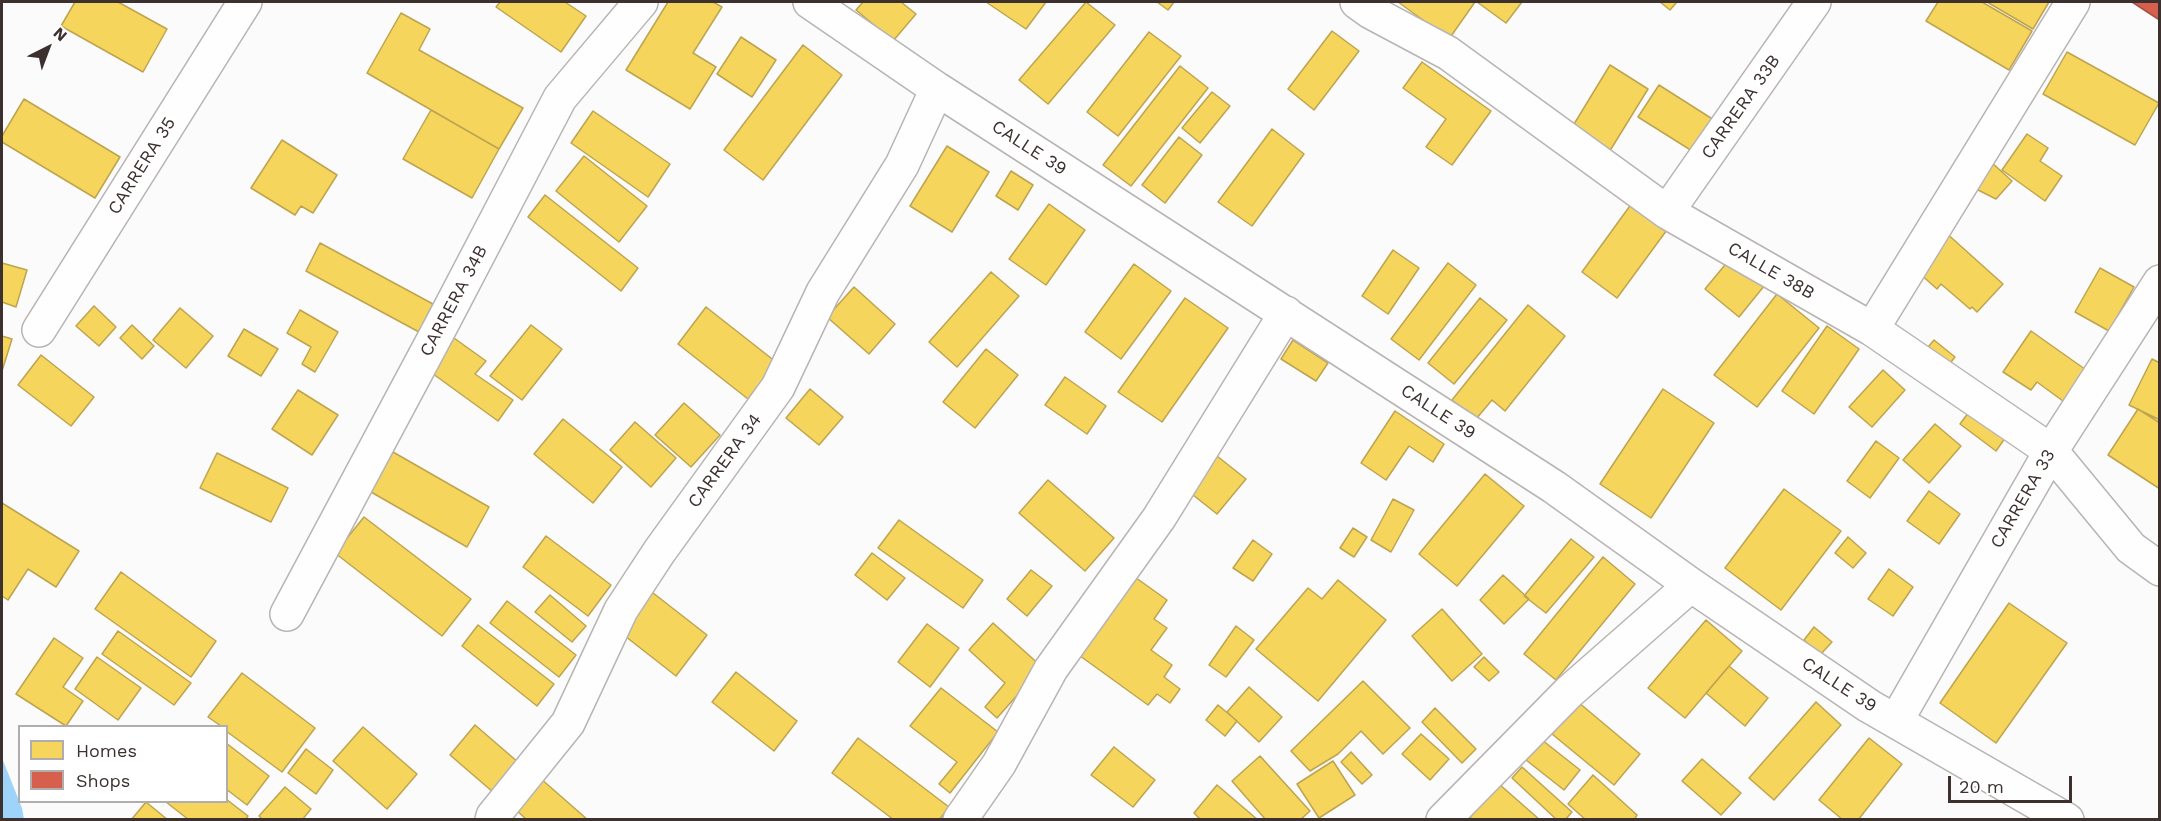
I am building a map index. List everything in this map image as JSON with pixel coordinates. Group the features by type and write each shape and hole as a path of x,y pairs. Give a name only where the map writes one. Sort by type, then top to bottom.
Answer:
{"street":[{"name":"CARRERA 35","path":"39,330 245,2"},
{"name":"CARRERA 34B","path":"287,614 560,98 641,2"},
{"name":"CALLE 39","path":"810,2 937,89 1554,487 1691,585 1869,706 2067,819"},
{"name":"CARRERA 33B","path":"1667,212 1814,2"},
{"path":"1872,329 2073,2"},
{"name":"CALLE 38B","path":"1368,5 1448,53 1667,212 1872,329 2051,451 2131,548 2160,569"},
{"name":"CARRERA 34","path":"492,819 568,723 621,610 659,552 778,387 823,292 902,165 937,89"},
{"name":"CARRERA 33","path":"1896,721 2051,451 2160,282"},
{"path":"960,819 999,764 1051,669 1159,518 1286,313"},
{"path":"1443,819 1569,692 1691,585"}],"water":[{"path":"2,758 18,803 22,808 24,819 2,819"}],"building: Homes":[{"path":"75,2 118,2 167,29 143,72 61,26"},
{"path":"500,2 565,2 586,16 561,52 496,7"},
{"path":"668,2 713,2 722,7 693,53 716,67 690,109 626,70"},
{"path":"863,2 901,2 916,14 893,41 856,10"},
{"path":"986,2 1046,2 1026,29"},
{"path":"1086,2 1115,25 1048,104 1019,80"},
{"path":"1157,2 1174,2 1168,10"},
{"path":"1398,2 1475,2 1449,39"},
{"path":"1477,2 1522,2 1506,23"},
{"path":"1660,2 1677,2 1670,10"},
{"path":"1938,2 1982,2 2032,31 2009,70 1926,21"},
{"path":"1987,2 2049,2 2033,29"},
{"path":"401,13 430,29 419,50 523,108 499,149 367,73"},
{"path":"1332,31 1359,51 1314,110 1288,89"},
{"path":"1149,32 1181,56 1118,136 1087,112"},
{"path":"741,37 776,60 752,97 717,74"},
{"path":"803,45 842,75 763,180 724,150"},
{"path":"2067,52 2159,103 2135,145 2043,94"},
{"path":"1422,62 1491,111 1452,165 1426,147 1446,119 1403,88"},
{"path":"1610,65 1648,89 1595,175 1557,152"},
{"path":"1180,66 1208,88 1131,186 1103,165"},
{"path":"1659,85 1736,134 1716,166 1638,117"},
{"path":"1212,92 1230,106 1200,143 1182,128"},
{"path":"24,99 120,157 95,198 2,142 2,136"},
{"path":"431,110 499,149 472,198 403,159"},
{"path":"593,111 670,164 648,197 571,143"},
{"path":"1272,129 1304,154 1252,226 1218,202"},
{"path":"2027,134 2048,148 2040,161 2062,176 2045,201 2002,170"},
{"path":"1179,137 1202,155 1165,203 1142,185"},
{"path":"282,140 337,175 313,213 301,206 295,215 251,188"},
{"path":"947,146 989,172 952,232 910,206"},
{"path":"584,156 647,206 619,242 556,191"},
{"path":"1991,162 2012,181 1996,199 1976,189"},
{"path":"1011,171 1033,185 1018,210 996,196"},
{"path":"1640,192 1675,219 1617,298 1582,272"},
{"path":"545,195 638,268 621,291 528,217"},
{"path":"1049,204 1085,230 1046,285 1009,259"},
{"path":"1944,231 2003,284 1977,312 1972,307 1970,309 1941,284 1937,289 1909,264"},
{"path":"320,243 433,304 419,332 306,271"},
{"path":"1739,248 1773,275 1739,317 1705,289"},
{"path":"1393,250 1419,268 1388,314 1362,296"},
{"path":"2,263 27,270 16,307 2,302"},
{"path":"1448,263 1476,285 1419,360 1391,339"},
{"path":"1134,264 1171,291 1121,359 1085,332"},
{"path":"2100,268 2134,287 2109,331 2075,312"},
{"path":"991,272 1019,296 957,367 929,342"},
{"path":"854,287 895,324 869,354 827,317"},
{"path":"1777,294 1819,328 1757,407 1714,375"},
{"path":"1185,298 1228,328 1162,422 1118,392"},
{"path":"1480,298 1507,320 1454,384 1428,363"},
{"path":"1528,305 1565,336 1505,411 1492,400 1476,419 1452,400"},
{"path":"94,306 116,327 99,346 76,326"},
{"path":"706,307 776,362 748,399 678,344"},
{"path":"180,308 213,336 186,368 153,340"},
{"path":"300,310 338,332 315,372 302,364 311,347 287,333"},
{"path":"132,325 154,346 142,359 120,338"},
{"path":"531,325 562,349 522,400 490,376"},
{"path":"1827,326 1859,349 1814,414 1782,391"},
{"path":"244,329 278,349 261,376 228,356"},
{"path":"2031,331 2089,372 2067,404 2037,382 2031,390 2003,372"},
{"path":"2,336 12,339 2,371"},
{"path":"454,338 486,361 475,374 513,400 498,421 429,371"},
{"path":"1293,340 1328,363 1316,381 1281,359"},
{"path":"1934,340 1955,357 1944,371 1923,353"},
{"path":"986,349 1018,375 975,428 943,402"},
{"path":"41,355 94,397 71,426 18,385"},
{"path":"2152,359 2160,363 2160,420 2129,405"},
{"path":"1883,370 1905,390 1872,427 1849,407"},
{"path":"1065,377 1106,406 1087,434 1045,405"},
{"path":"810,389 843,417 819,445 786,418"},
{"path":"1663,389 1714,423 1651,518 1600,484"},
{"path":"298,390 338,415 312,455 272,429"},
{"path":"684,403 720,435 691,467 655,435"},
{"path":"1972,408 2008,434 1996,451 1960,424"},
{"path":"2138,409 2160,423 2160,489 2108,455"},
{"path":"1395,411 1444,444 1433,462 1409,446 1386,480 1361,463"},
{"path":"563,419 622,467 593,503 534,454"},
{"path":"635,422 676,458 651,487 610,450"},
{"path":"1935,424 1961,446 1929,483 1903,460"},
{"path":"1876,441 1899,458 1870,498 1847,481"},
{"path":"393,452 489,507 467,547 371,492"},
{"path":"217,453 288,488 271,522 200,488"},
{"path":"1217,456 1246,479 1217,514 1188,491"},
{"path":"1485,474 1524,506 1457,586 1419,554"},
{"path":"1048,480 1114,538 1085,571 1019,513"},
{"path":"1784,489 1841,531 1781,610 1725,568"},
{"path":"1929,491 1960,514 1939,544 1907,521"},
{"path":"1393,499 1414,510 1391,552 1371,540"},
{"path":"2,503 79,551 56,587 28,569 8,600 2,596"},
{"path":"364,517 471,599 442,636 335,553"},
{"path":"899,520 983,580 963,608 878,548"},
{"path":"1353,528 1367,537 1354,557 1340,548"},
{"path":"546,536 611,585 588,616 523,567"},
{"path":"1848,537 1866,553 1853,568 1835,553"},
{"path":"1571,539 1594,557 1546,613 1524,596"},
{"path":"1253,540 1272,554 1253,581 1233,568"},
{"path":"872,553 905,578 887,600 855,575"},
{"path":"1603,557 1635,584 1556,680 1524,654"},
{"path":"1889,569 1913,587 1893,616 1868,599"},
{"path":"1031,570 1052,586 1027,616 1007,599"},
{"path":"121,572 216,641 191,677 95,609"},
{"path":"1132,575 1167,600 1154,619 1167,628 1151,650 1172,665 1164,677 1180,689 1170,703 1157,694 1148,705 1076,653"},
{"path":"1503,575 1529,599 1504,624 1480,600"},
{"path":"1338,580 1386,620 1318,701 1256,649 1308,588 1322,599"},
{"path":"648,589 707,635 676,676 616,629"},
{"path":"550,595 586,626 572,642 535,612"},
{"path":"507,601 576,655 559,677 490,623"},
{"path":"2009,603 2067,643 1996,743 1940,703"},
{"path":"1442,609 1482,654 1452,681 1412,636"},
{"path":"1706,620 1742,651 1685,718 1648,688"},
{"path":"993,623 1042,667 997,718 985,707 1005,683 969,650"},
{"path":"927,624 959,648 930,687 898,662"},
{"path":"478,625 554,684 537,706 462,646"},
{"path":"1236,626 1254,640 1226,677 1209,665"},
{"path":"1814,627 1832,642 1820,655 1804,640"},
{"path":"118,631 191,683 174,705 102,654"},
{"path":"54,638 83,658 63,687 83,701 67,725 16,694"},
{"path":"97,657 141,688 118,720 75,689"},
{"path":"1484,657 1499,672 1489,681 1474,667"},
{"path":"1729,666 1768,698 1745,726 1706,693"},
{"path":"736,672 797,721 774,751 712,702"},
{"path":"242,673 315,728 282,772 228,732 228,725 220,725 208,717"},
{"path":"1363,681 1410,728 1383,754 1361,731 1338,754 1310,771 1291,751"},
{"path":"1249,687 1282,717 1259,742 1227,712"},
{"path":"941,688 998,732 950,793 939,784 957,762 910,726"},
{"path":"1578,702 1640,754 1614,785 1552,734"},
{"path":"1816,702 1841,725 1774,800 1749,778"},
{"path":"1218,705 1237,721 1225,736 1206,720"},
{"path":"1435,708 1476,749 1462,763 1422,722"},
{"path":"475,725 526,769 501,799 450,755"},
{"path":"363,727 417,774 387,809 333,761"},
{"path":"1421,734 1449,759 1430,780 1402,754"},
{"path":"858,738 949,807 939,820 894,820 832,773"},
{"path":"1869,738 1902,764 1858,820 1843,820 1819,800"},
{"path":"1542,740 1580,770 1564,790 1526,760"},
{"path":"228,745 269,776 247,805 228,791"},
{"path":"1114,747 1155,780 1133,807 1091,775"},
{"path":"306,749 333,770 316,794 288,773"},
{"path":"1351,752 1372,775 1362,784 1341,762"},
{"path":"1260,756 1310,811 1300,820 1266,820 1232,781"},
{"path":"1702,759 1741,793 1721,815 1682,781"},
{"path":"1333,761 1355,795 1319,818 1297,784"},
{"path":"1522,767 1572,812 1565,820 1557,820 1512,778"},
{"path":"1593,775 1637,815 1634,820 1586,820 1568,804"},
{"path":"540,778 588,820 527,820 514,808"},
{"path":"1499,784 1540,820 1473,820 1470,817"},
{"path":"1217,785 1258,820 1201,820 1194,813"},
{"path":"285,787 311,809 302,820 263,820 259,816"},
{"path":"228,801 248,816 245,820 189,820 167,803 228,803"},
{"path":"147,803 168,820 131,820"}],"building: Shops":[{"path":"2132,2 2160,2 2160,16 2158,19"}]}
